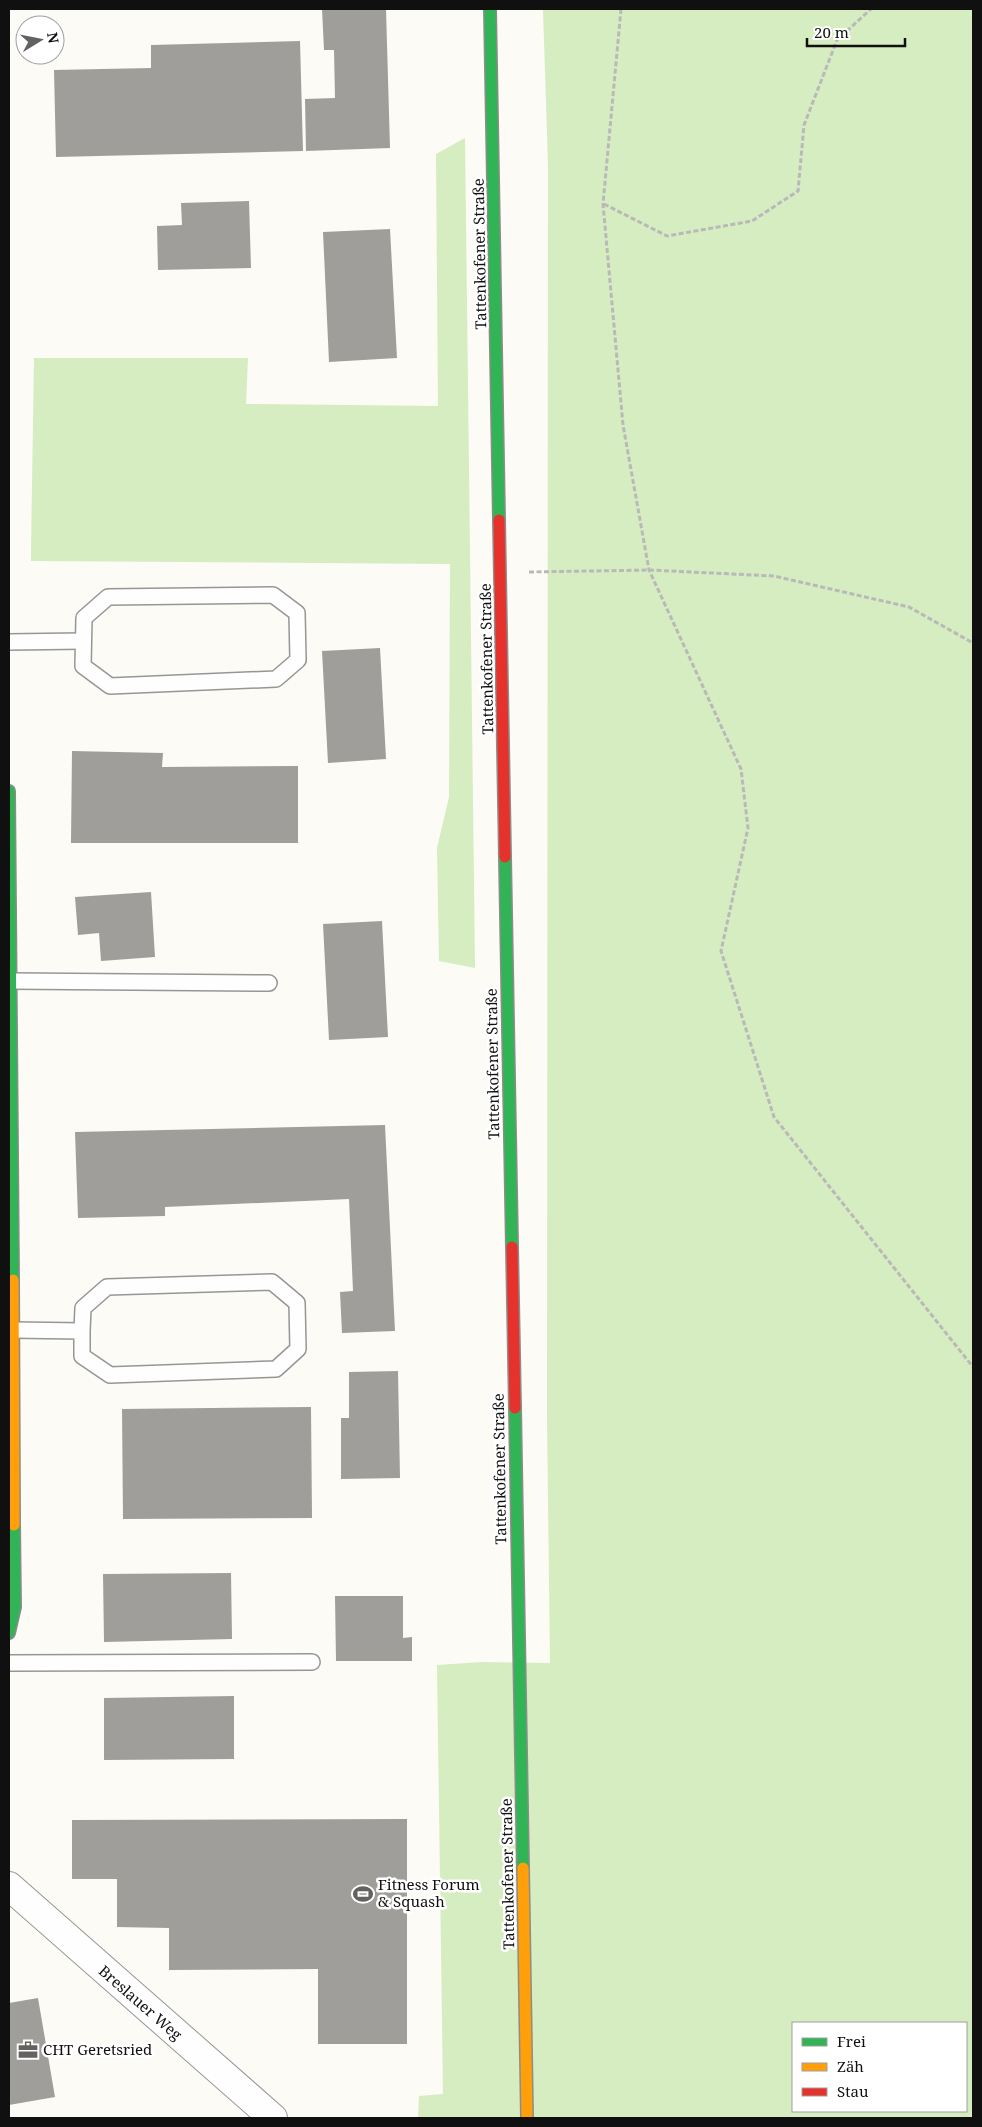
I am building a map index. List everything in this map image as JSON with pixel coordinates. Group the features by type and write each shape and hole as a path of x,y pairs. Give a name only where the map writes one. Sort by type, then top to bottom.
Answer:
{"main road":[{"name":"Tattenkofener Straße","path":"490,9 528,2118"},
{"path":"9,791 15,1607 9,1633"}],"street":[{"name":"Breslauer Weg","path":"9,1886 273,2118"}],"lane":[{"path":"273,595 297,614 298,660 276,679 110,686 83,666 83,641 84,618 108,597 273,595"},
{"path":"9,642 83,641"},
{"path":"10,981 268,983"},
{"path":"272,1282 297,1303 298,1349 276,1369 110,1375 82,1356 82,1331 83,1308 107,1287 272,1282"},
{"path":"13,1330 82,1331"},
{"path":"9,1663 312,1662"}],"path":[{"path":"620,9 603,204 623,425 649,570 741,770 748,828 721,951 774,1117 973,1367"},
{"path":"603,204 668,236 752,221 798,191 804,125 837,40 871,9"},
{"path":"500,573 649,570 774,576 909,607 973,643"}],"green space":[{"path":"543,9 973,9 973,2118 418,2118 419,2096 443,2094 437,1665 482,1662 550,1663 547,1418 548,166"},
{"path":"465,138 475,968 439,961 437,848 449,797 450,564 31,561 34,358 248,358 246,404 438,406 436,154"}],"building":[{"path":"322,9 386,9 390,148 306,151 305,99 335,98 334,50 324,50"},
{"path":"300,41 303,151 56,157 54,70 151,68 151,45"},
{"path":"249,201 251,268 158,270 157,226 182,225 181,203"},
{"path":"390,229 397,358 329,362 323,232"},
{"path":"380,648 386,759 328,763 322,651"},
{"path":"72,751 163,753 162,767 298,766 298,843 71,843"},
{"path":"151,892 155,957 101,961 99,933 78,935 75,897"},
{"path":"382,921 388,1037 329,1040 323,924"},
{"path":"385,1125 395,1331 342,1333 340,1292 353,1291 349,1199 165,1207 165,1216 78,1218 75,1132"},
{"path":"398,1371 400,1478 341,1479 341,1418 349,1418 349,1372"},
{"path":"311,1407 312,1518 123,1519 122,1409"},
{"path":"231,1573 232,1639 104,1642 103,1574"},
{"path":"335,1596 403,1596 403,1638 412,1637 412,1661 336,1661"},
{"path":"234,1696 234,1759 104,1760 104,1698"},
{"path":"407,1819 407,2044 318,2044 318,1969 169,1970 169,1928 117,1927 117,1879 72,1879 72,1820"},
{"name":"CHT Geretsried","path":"38,1998 55,2097 9,2105 9,2003"}],"traffic: fast":[{"path":"490,9 499,520"},
{"path":"9,791 13,1280"},
{"path":"505,857 512,1247"},
{"path":"515,1408 523,1868"},
{"path":"9,1633 15,1607 14,1525"}],"traffic: slow":[{"path":"13,1280 14,1525"},
{"path":"523,1868 527,2118"}],"traffic: jam":[{"path":"499,520 505,857"},
{"path":"512,1247 515,1408"}],"place":[{"name":"Fitness Forum & Squash","path":"363,1894"},
{"name":"CHT Geretsried","path":"28,2050"}]}
